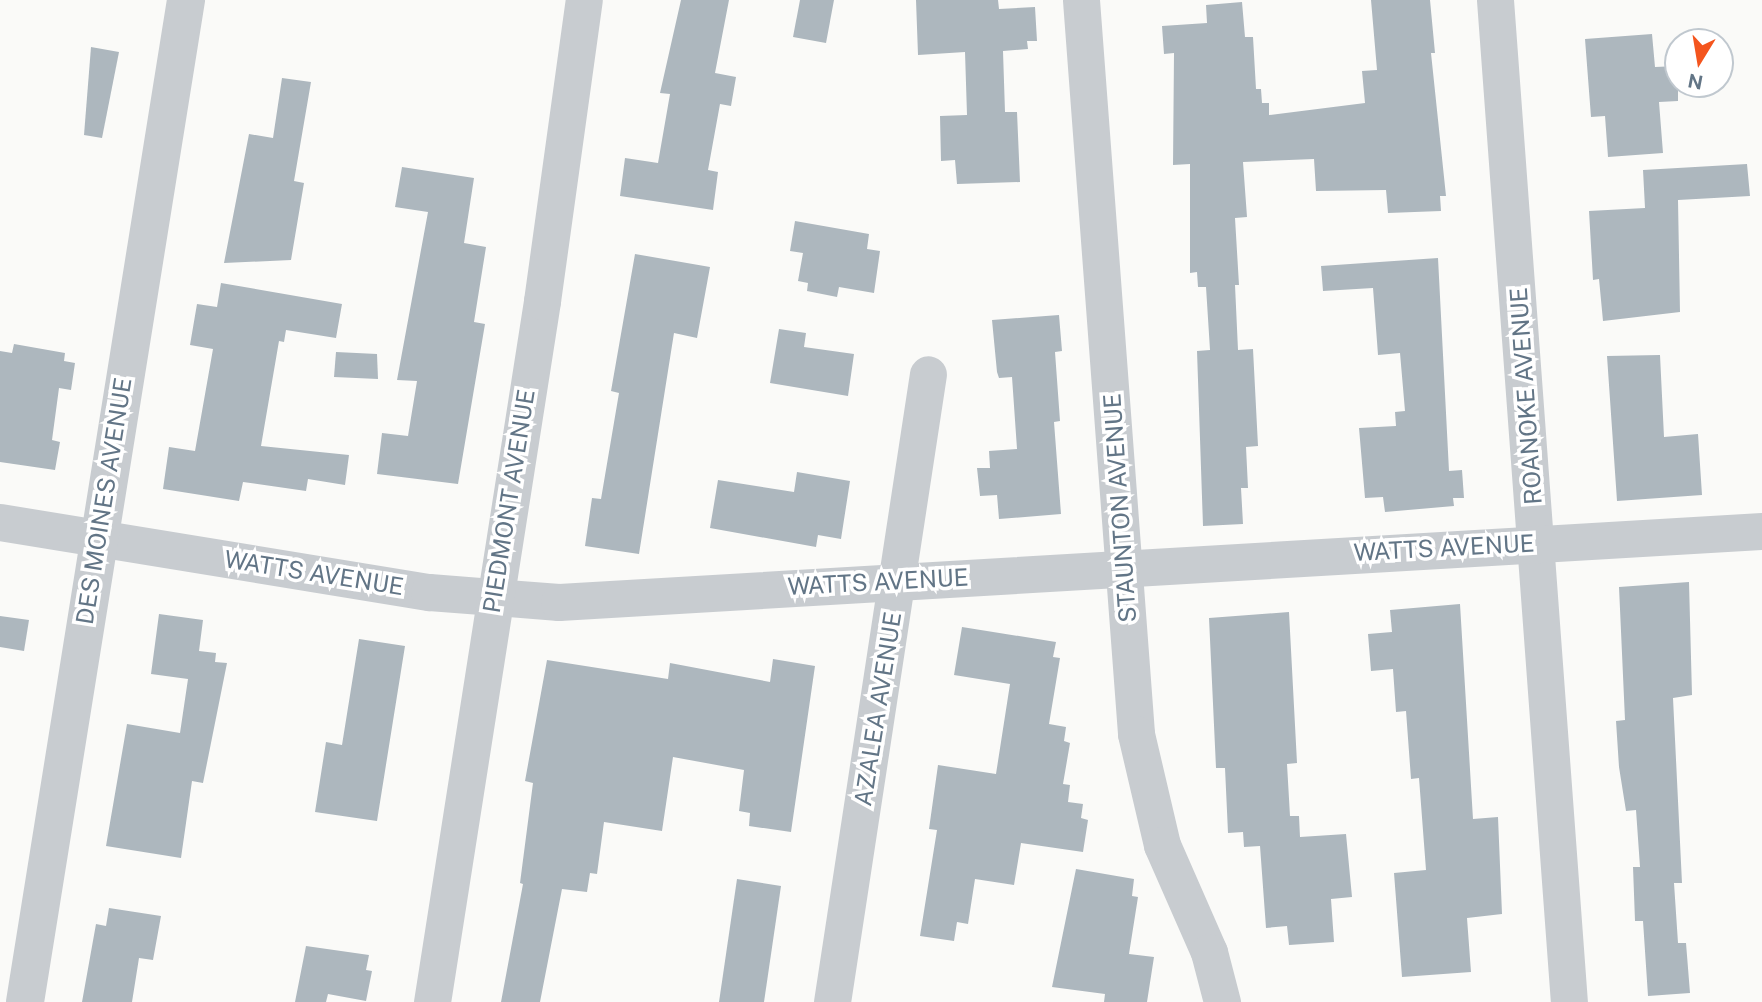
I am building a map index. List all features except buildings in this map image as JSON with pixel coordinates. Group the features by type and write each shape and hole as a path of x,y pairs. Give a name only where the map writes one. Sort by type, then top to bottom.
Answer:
{"street":[{"name":"DES MOINES AVENUE","path":"25,1002 97,537 186,0"},
{"name":"PIEDMONT AVENUE","path":"432,1002 542,301 584,0"},
{"name":"STAUNTON AVENUE","path":"1081,0 1136,734 1147,796 1162,845 1209,952 1222,1002"},
{"name":"ROANOKE AVENUE","path":"1496,0 1569,1002"},
{"name":"AZALEA AVENUE","path":"832,1002 928,374"},
{"name":"WATTS AVENUE","path":"0,522 493,600 559,602 1537,542 1762,531"}]}
